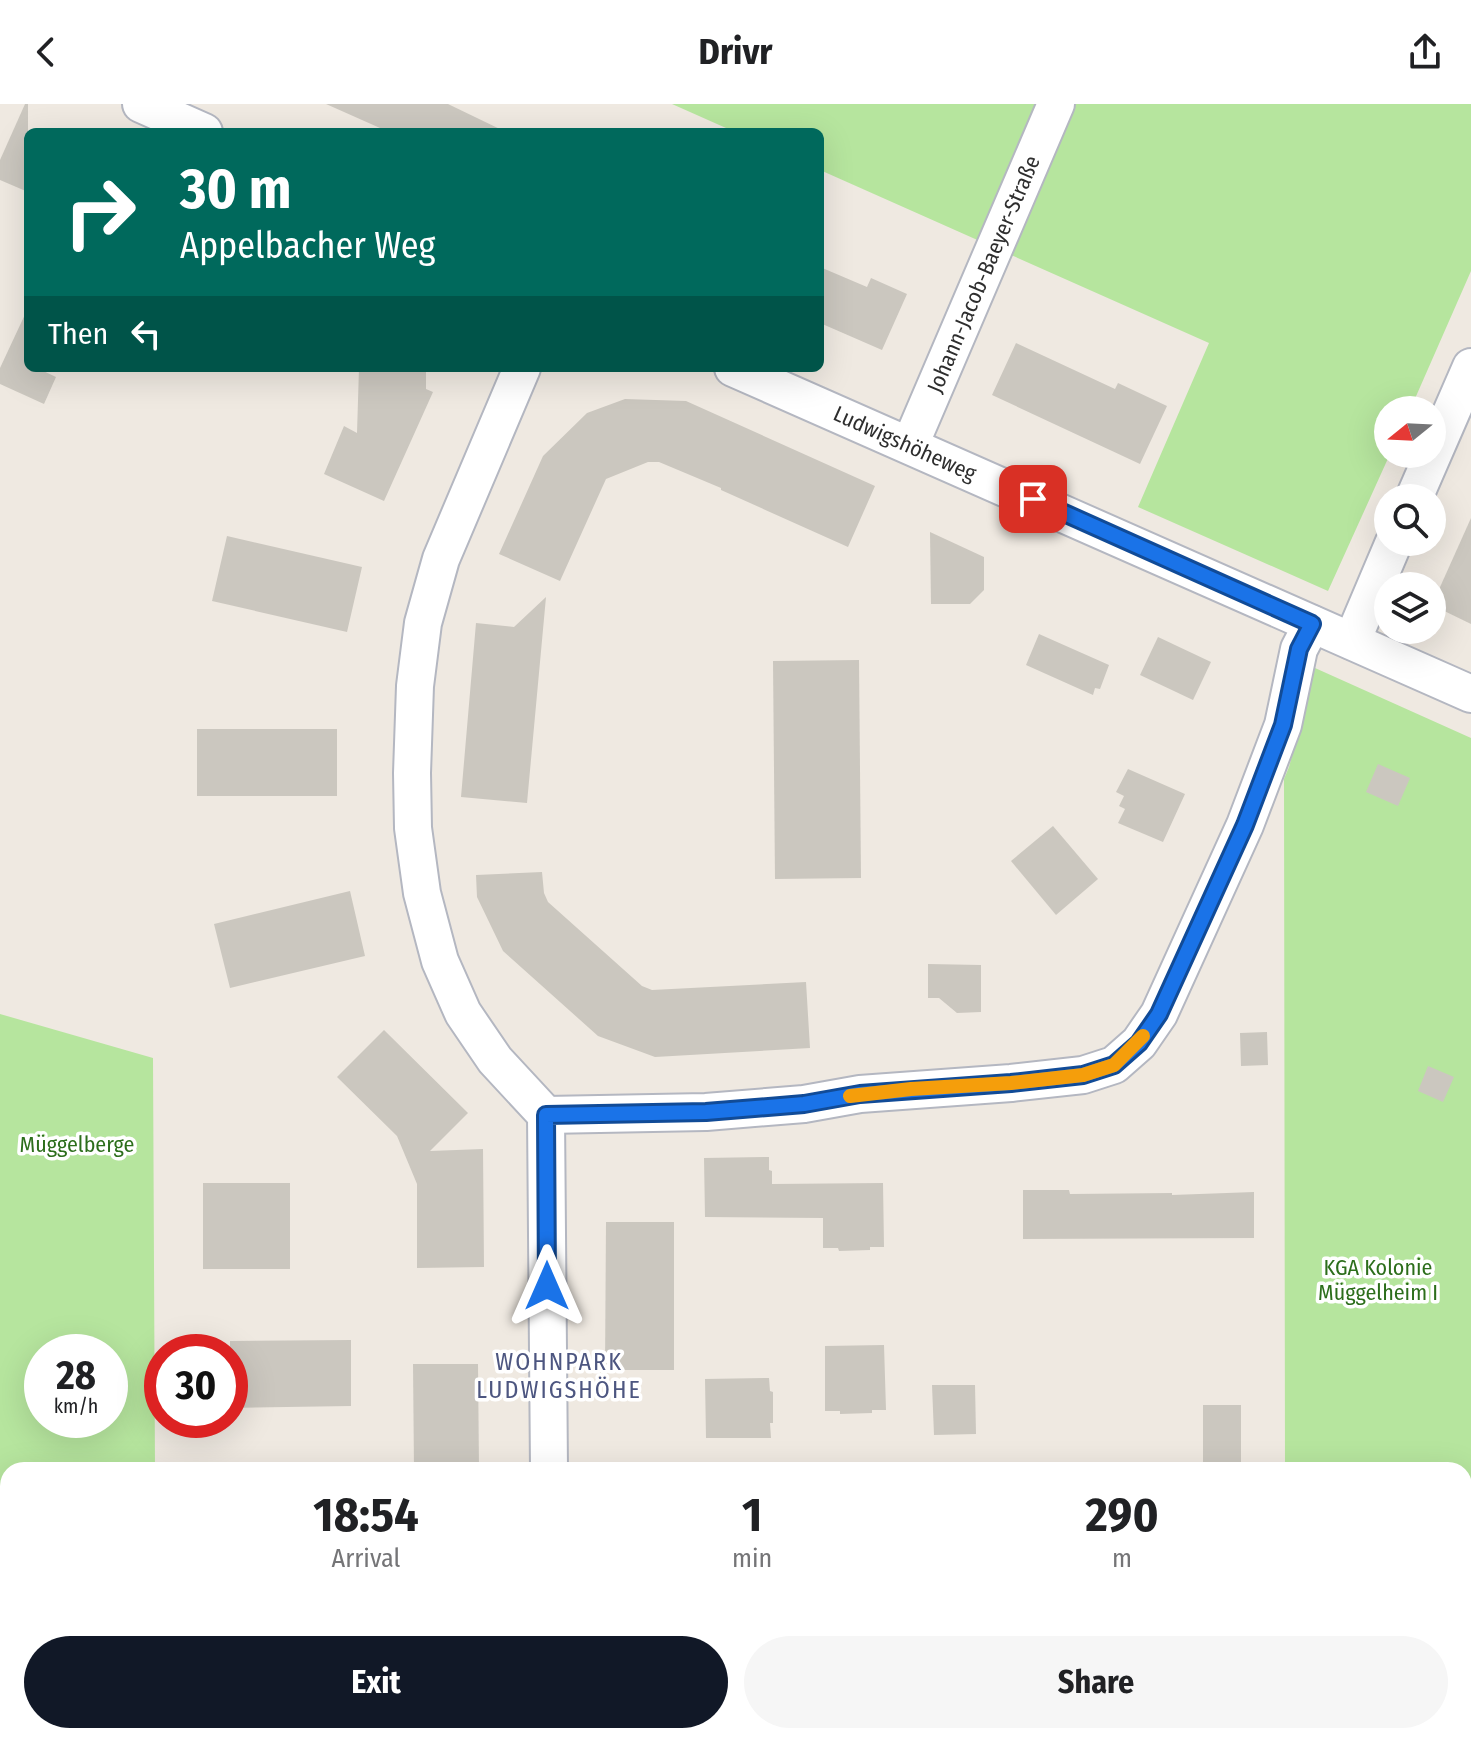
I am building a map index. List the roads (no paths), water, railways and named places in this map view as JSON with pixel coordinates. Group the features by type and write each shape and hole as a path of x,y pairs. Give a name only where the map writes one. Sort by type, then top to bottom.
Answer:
{"street":[{"path":"141,104 195,128"},
{"name":"Johann-Jacob-Baeyer-Straße","path":"910,445 1056,104"},
{"path":"1420,484 1471,367"},
{"path":"520,372 441,559 423,623 413,715 413,828 422,893 440,961 463,1013 495,1060 546,1115 549,1462"},
{"name":"Ludwigshöheweg","path":"742,372 1471,694"},
{"path":"1352,641 1388,556"},
{"path":"546,1115 706,1112 804,1104 860,1094 1083,1075 1114,1065 1139,1043 1159,1014 1245,825 1283,725 1299,649 1312,624"}],"district":[{"name":"WOHNPARK LUDWIGSHÖHE","path":"559,1376"}],"park label":[{"name":"Müggelberge","path":"77,1144"},
{"name":"KGA Kolonie Müggelheim I","path":"1378,1280"}]}
